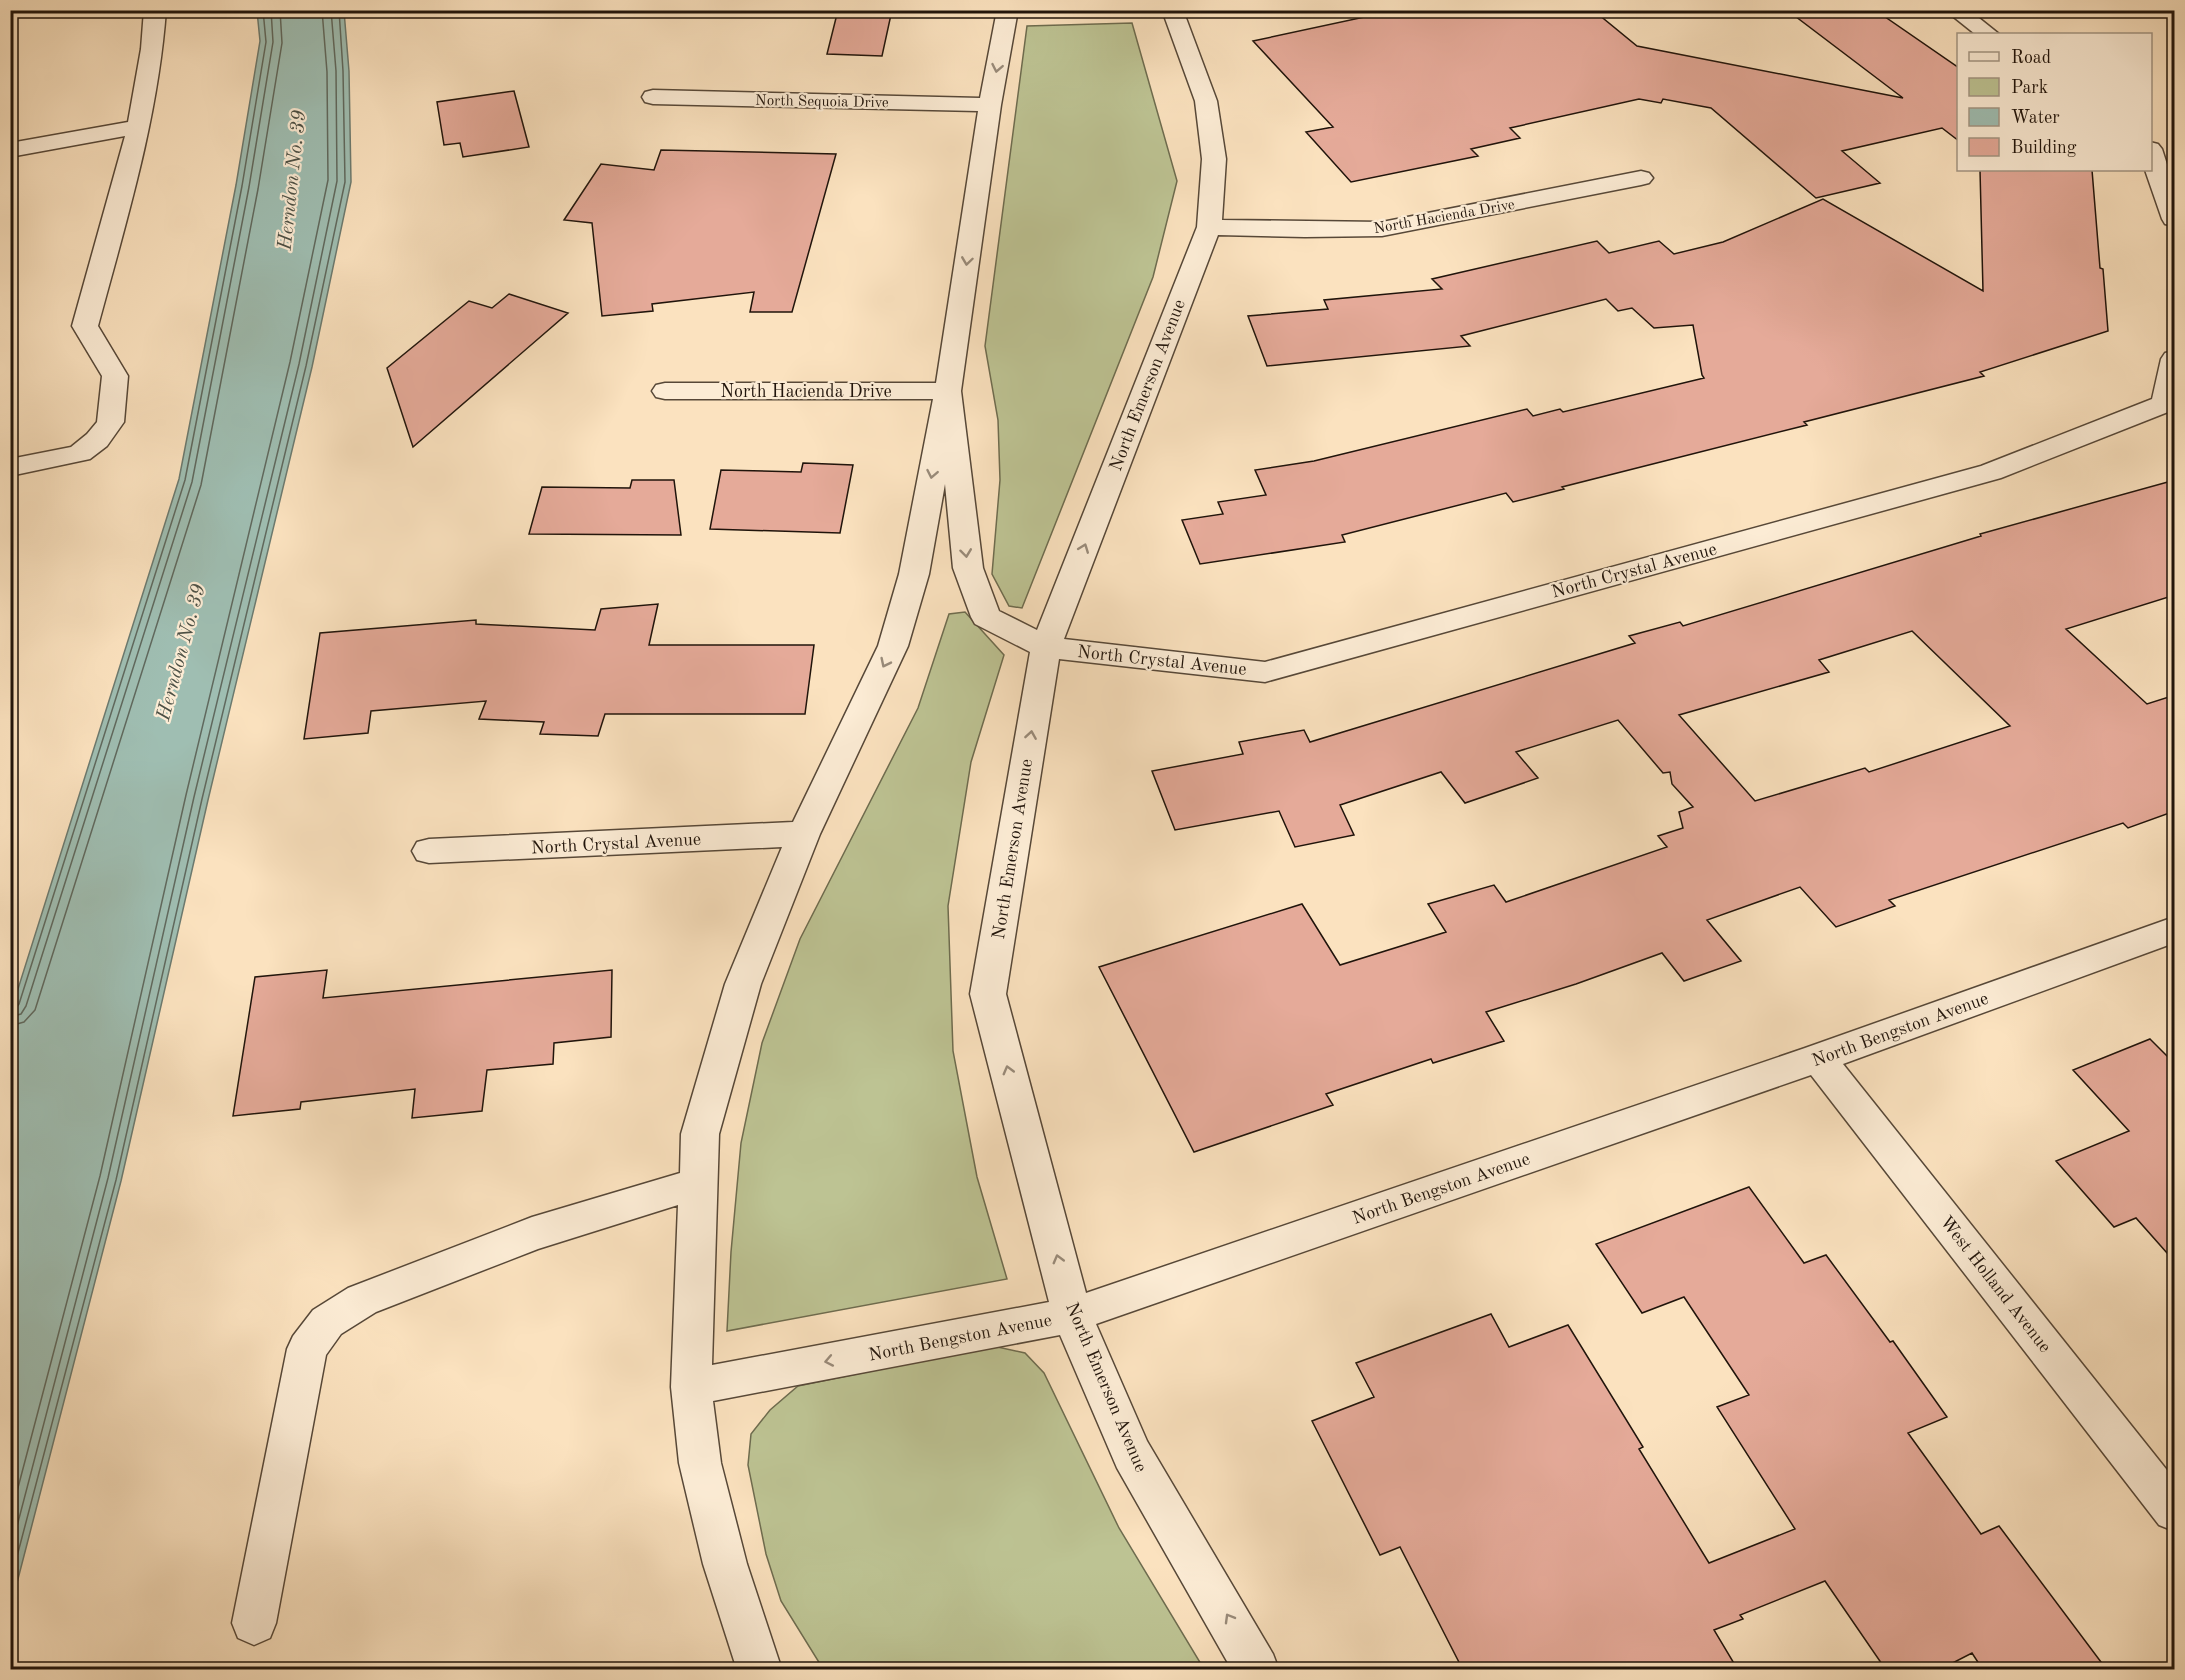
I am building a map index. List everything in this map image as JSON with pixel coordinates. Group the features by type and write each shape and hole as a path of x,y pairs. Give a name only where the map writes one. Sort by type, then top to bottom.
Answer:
{"street":[{"path":"10,468 80,453 97,440 110,422 115,376 85,326 138,127 154,36 155,10"},
{"path":"759,1670 725,1564 700,1463 691,1388 700,1134 743,984 804,834 893,646 914,574 948,391 990,105 1008,10"},
{"name":"North Emerson Avenue","path":"1172,10 1206,101 1214,159 1209,227 1046,647 988,994 1072,1316 1132,1454 1257,1670"},
{"path":"1954,10 1987,33"},
{"name":"North Sequoia Drive","path":"653,97 990,105"},
{"path":"10,150 138,127"},
{"path":"2152,153 2175,219"},
{"name":"North Hacienda Drive","path":"1209,227 1305,230 1382,229 1641,178"},
{"name":"North Crystal Avenue","path":"1046,647 1265,672 1991,472 2164,404 2175,359"},
{"name":"North Hacienda Drive","path":"665,391 948,391"},
{"path":"948,391 968,568 986,616 1046,647"},
{"name":"North Crystal Avenue","path":"429,851 804,834"},
{"name":"North Bengston Avenue","path":"691,1388 1072,1316 1818,1058 2175,930"},
{"name":"West Holland Avenue","path":"1818,1058 2175,1511"},
{"path":"254,1623 307,1349 327,1322 362,1300 532,1234 698,1183"}],"green space":[{"path":"1132,23 1177,181 1153,277 1022,608 1009,606 992,574 1000,480 998,420 985,346 1027,26"},
{"path":"965,612 1004,655 971,762 948,906 953,1051 977,1177 1007,1279 727,1331 731,1252 741,1143 762,1043 800,939 918,708 949,614"},
{"path":"993,1346 1025,1353 1044,1373 1119,1528 1204,1669 825,1669 820,1664 781,1601 766,1554 748,1465 751,1434 770,1410 798,1386"}],"water":[{"name":"Herndon No. 39","path":"257,11 344,11 349,71 351,182 312,367 208,800 121,1181 11,1606 11,1011 179,479 236,185 260,41"}],"building":[{"path":"838,10 892,10 882,56 827,54"},
{"path":"1397,10 1593,10 1637,46 1903,98 1787,10 1875,10 1957,67 1957,139 1942,128 1842,151 1880,183 1816,198 1711,108 1663,99 1661,103 1639,99 1510,128 1520,138 1471,149 1478,156 1351,182 1306,132 1333,127 1253,41"},
{"path":"514,91 529,147 463,157 460,143 444,145 437,102"},
{"path":"661,150 836,154 792,312 750,312 754,292 652,304 653,311 602,316 592,223 564,220 601,164 654,170"},
{"path":"1980,171 2092,171 2108,331 1980,372 1984,376 1804,422 1807,425 1562,487 1564,489 1513,502 1506,493 1342,535 1345,542 1200,564 1182,520 1223,514 1218,502 1266,495 1255,470 1314,461 1527,409 1533,416 1560,409 1563,412 1704,378 1693,325 1654,328 1632,308 1618,311 1606,299 1461,336 1470,346 1267,366 1248,316 1328,309 1324,300 1442,289 1432,279 1597,241 1609,253 1659,241 1674,254 1723,242 1823,199 1983,291"},
{"path":"509,294 568,313 413,447 387,368 469,301 492,308"},
{"path":"803,463 853,465 840,533 710,529 721,470 801,472"},
{"path":"632,480 674,480 681,535 529,534 542,487 630,488"},
{"path":"2175,480 2175,595 2066,629 2147,704 2175,695 2175,811 2128,828 2123,823 1889,900 1895,906 1836,927 1800,887 1707,920 1741,961 1684,981 1662,953 1576,984 1486,1012 1504,1041 1433,1063 1431,1059 1326,1094 1333,1105 1194,1152 1099,967 1302,904 1340,965 1446,932 1428,904 1494,885 1506,902 1667,847 1658,836 1683,828 1679,812 1693,807 1672,784 1670,772 1663,773 1618,720 1516,752 1538,778 1465,803 1441,772 1340,805 1354,835 1295,847 1279,811 1175,830 1152,771 1243,754 1239,742 1304,730 1310,742 1635,643 1629,636 1680,622 1683,626 1981,536 1980,534","holes":["1912,631 2010,726 1869,772 1865,768 1755,801 1679,715 1829,672 1819,660"]},
{"path":"658,604 649,645 814,645 805,714 605,714 598,736 540,734 544,722 479,719 486,701 371,711 368,733 304,739 320,633 476,620 476,624 595,630 601,609"},
{"path":"327,970 323,998 612,970 611,1037 554,1043 553,1064 487,1070 482,1111 412,1118 415,1089 301,1102 300,1109 233,1116 255,977"},
{"path":"2150,1039 2175,1064 2175,1262 2136,1218 2114,1227 2056,1161 2129,1131 2073,1070"},
{"path":"1749,1187 1804,1263 1826,1255 1890,1342 1893,1341 1947,1417 1908,1433 1981,1534 1999,1526 2107,1670 1983,1670 1972,1653 1939,1670 1886,1670 1825,1581 1740,1615 1743,1619 1714,1630 1738,1670 1463,1670 1400,1547 1380,1555 1312,1421 1374,1397 1356,1363 1491,1314 1509,1347 1568,1325 1643,1447 1639,1449 1709,1563 1795,1529 1717,1407 1749,1395 1684,1297 1642,1313 1596,1244"}]}
